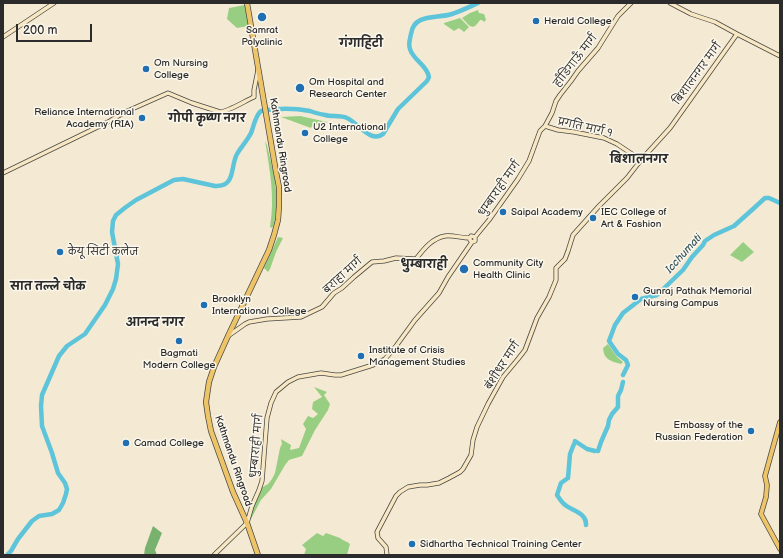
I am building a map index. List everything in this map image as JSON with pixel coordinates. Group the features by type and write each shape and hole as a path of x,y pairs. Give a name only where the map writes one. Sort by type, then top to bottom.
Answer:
{"highway":[{"name":"Kathmandu Ringroad","path":"247,3 279,187 278,220 270,250 228,336 211,377 207,392 206,409 211,431 258,555"}],"main road":[{"path":"3,37 54,3"},
{"name":"हाँडिगाऊँ मार्ग","path":"545,126 560,95 598,48 618,16 631,3"},
{"path":"670,3 688,13 715,22 780,56"},
{"name":"बिशालनगर मार्ग","path":"641,160 670,128 737,34"},
{"path":"3,173 110,121 123,113 168,93 192,103 224,112 254,97 258,68"},
{"name":"प्रगति मार्ग १","path":"545,126 608,140 617,144 641,160"},
{"name":"धुम्बाराही मार्ग","path":"247,523 262,481 267,418 276,392 288,382 298,377 321,373 341,375 373,365 385,359 415,320 439,293 471,240 475,241 475,237 518,179 529,161 540,130 545,126"},
{"name":"बंशीधर मार्ग","path":"387,555 386,547 378,538 377,532 396,496 408,487 439,482 449,478 463,469 471,455 477,427 503,377 524,350 535,322 549,297 556,280 556,268 565,259 573,235 627,178 641,160"},
{"name":"बराहा मार्ग","path":"228,336 249,322 267,319 301,317 322,307 334,293 372,262 396,258 416,259 428,244 444,236 471,240"},
{"path":"780,422 765,476 767,485 766,497 761,514 780,549"},
{"path":"214,555 247,523"}],"green space":[{"path":"245,5 249,26 237,28 227,19 229,8"},
{"path":"478,10 479,13 484,14 486,20 484,22 480,20 473,27 462,18 470,13"},
{"path":"460,18 469,27 464,32 459,28 454,31 444,24 444,23"},
{"path":"300,116 327,122 324,127 317,124 311,128 281,117"},
{"path":"265,141 275,180 277,198 272,228 270,227 272,205 271,184"},
{"path":"278,237 283,238 268,272 264,268"},
{"path":"743,242 754,252 742,262 730,255"},
{"path":"608,344 617,357 623,362 621,364 606,358 603,348"},
{"path":"314,387 327,392 324,395 330,404 328,410 315,430 302,456 289,460 271,489 261,500 251,519 249,518 261,488 268,484 275,473 282,444 281,439 291,445 290,450 299,448 306,429 303,424 308,416 313,418 318,414 312,409 313,402 322,397"},
{"path":"153,526 162,533 155,550 157,555 144,555 145,548"},
{"path":"317,533 323,536 326,533 349,543 347,555 304,555 306,549 302,545"}],"waterway":[{"path":"7,555 32,521 39,516 52,514 59,510 66,494 67,489 65,483 58,473 42,426 42,395 59,356 67,346 85,334 105,305 113,289 118,264 112,232 113,221 116,215 136,200 174,180 183,179 215,186 226,183 231,175 237,154 249,136 256,118 261,111 292,109 310,111 328,116 342,117 351,120 369,134 374,136 383,134 398,109 427,81 429,77 426,69 414,56 410,49 409,42 413,27 421,20 452,14 478,3"},
{"name":"Icchumati","path":"623,375 628,365 626,360 618,354 609,341 615,325 623,313 641,299 657,295 683,270 705,241 734,226 765,198 769,198 780,203"},
{"name":"Icchumati","path":"598,451 609,420 618,407 618,396 623,382"},
{"name":"Icchumati","path":"575,441 587,449 595,451"},
{"name":"Icchumati","path":"574,444 570,454 568,478 561,483 557,495 566,506 584,517 586,525"}],"place":[{"name":"Samrat Polyclinic","path":"262,17"},
{"name":"Herald College","path":"536,21"},
{"name":"Om Nursing College","path":"146,69"},
{"name":"Om Hospital and Research Center","path":"300,88"},
{"name":"Reliance International Academy (RIA)","path":"142,118"},
{"name":"U2 International College","path":"305,133"},
{"name":"Saipal Academy","path":"503,212"},
{"name":"IEC College of Art & Fashion","path":"593,218"},
{"name":"केयू सिटी कलेज","path":"60,252"},
{"name":"Community City Health Clinic","path":"464,269"},
{"name":"Gunraj Pathak Memorial Nursing Campus","path":"635,297"},
{"name":"Brooklyn International College","path":"204,305"},
{"name":"Bagmati Modern College","path":"179,341"},
{"name":"Institute of Crisis Management Studies","path":"361,356"},
{"name":"Embassy of the Russian Federation","path":"751,431"},
{"name":"Camad College","path":"126,443"},
{"name":"Sidhartha Technical Training Center","path":"412,544"}],"district":[{"name":"गंगाहिटी","path":"361,44"},
{"name":"गोपी कृष्ण नगर","path":"207,119"},
{"name":"बिशालनगर","path":"639,160"},
{"name":"धुम्बाराही","path":"424,265"},
{"name":"सात तल्ले चोक","path":"48,287"},
{"name":"आनन्द नगर","path":"155,323"}]}
